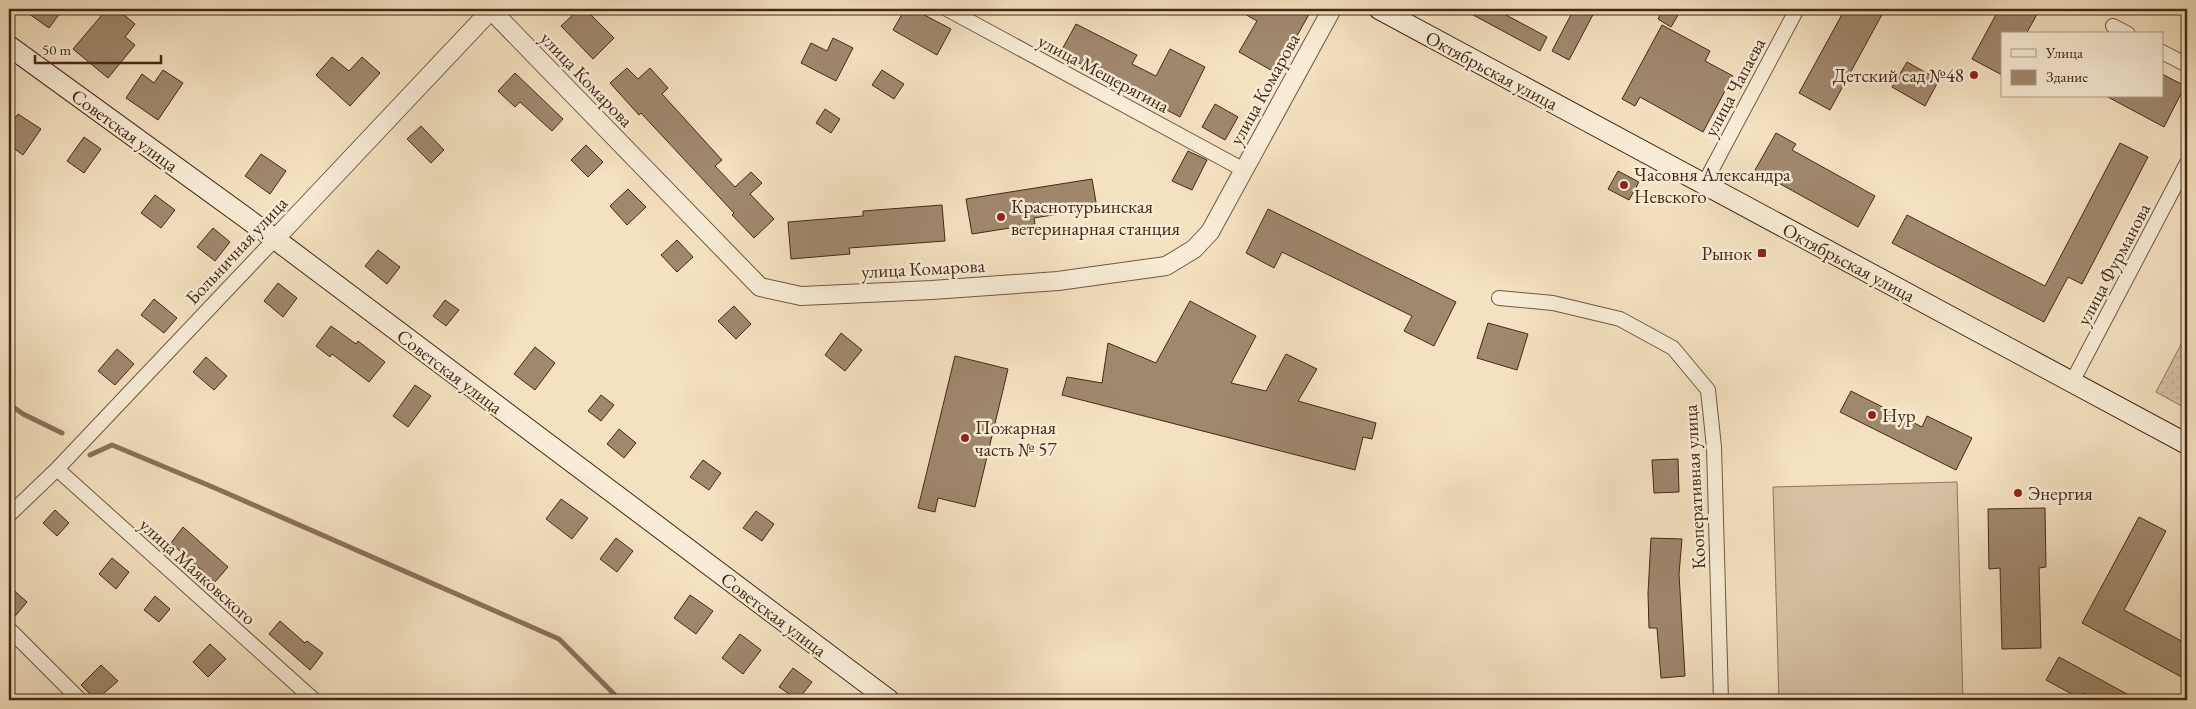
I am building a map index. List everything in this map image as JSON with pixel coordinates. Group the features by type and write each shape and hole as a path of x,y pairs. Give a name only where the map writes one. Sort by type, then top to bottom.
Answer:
{"main road":[{"name":"Октябрьская улица","path":"1379,9 2187,444"},
{"name":"Советская улица","path":"9,46 275,239 888,700"}],"street":[{"name":"улица Комарова","path":"490,9 760,287 801,296 932,290 1058,281 1166,266 1194,250 1210,232 1332,9"},
{"name":"Больничная улица","path":"9,515 58,469 490,9"},
{"name":"улица Мещерягина","path":"947,9 1244,170"},
{"name":"улица Чапаева","path":"1704,184 1797,9"},
{"path":"2113,26 2124,32"},
{"path":"2164,53 2187,65"},
{"name":"улица Фурманова","path":"2072,382 2187,163"},
{"name":"Кооперативная улица","path":"1499,298 1553,303 1620,319 1673,348 1708,390 1714,447 1721,700"},
{"name":"улица Маяковского","path":"58,469 314,700"},
{"path":"9,629 80,700"}],"shaded area":[{"path":"2187,333 2187,409 2156,392"},
{"path":"1957,482 1963,700 1779,700 1773,487"}],"building":[{"path":"22,9 63,9 49,28"},
{"path":"107,9 117,9 135,24 125,37 135,45 108,78 73,49"},
{"path":"579,9 585,9 614,38 593,59 561,26"},
{"path":"905,9 913,9 951,29 937,55 893,30"},
{"path":"1236,9 1312,9 1276,73 1239,52 1257,21"},
{"path":"1462,9 1495,9 1547,37 1540,51"},
{"path":"1574,9 1596,9 1569,60 1552,51"},
{"path":"1663,9 1668,9 1678,15 1671,27 1658,19"},
{"path":"1845,9 1885,9 1830,110 1799,93"},
{"path":"1999,9 2040,9 2027,32 2001,32 2001,74 1972,59"},
{"path":"1076,24 1137,55 1132,64 1156,76 1170,49 1205,67 1180,117 1060,53"},
{"path":"1662,25 1710,51 1705,61 1733,76 1703,132 1640,97 1635,106 1622,99"},
{"path":"833,38 853,48 836,81 801,63 811,43 827,51"},
{"path":"332,57 349,71 362,57 380,73 350,106 316,75"},
{"path":"1907,62 1939,80 1925,106 1892,87"},
{"path":"627,68 638,79 650,68 668,88 662,94 722,160 715,166 735,187 751,172 762,183 750,194 774,219 754,238 732,215 734,213 641,113 639,115 610,83"},
{"path":"163,70 183,83 158,120 126,98 142,74 154,83"},
{"path":"882,70 904,84 894,99 872,85"},
{"path":"515,73 563,119 552,131 520,102 515,107 498,91"},
{"path":"2164,75 2185,86 2164,127 2110,98 2164,98"},
{"path":"1215,104 1238,117 1225,140 1202,127"},
{"path":"825,109 840,119 831,133 816,123"},
{"path":"18,114 41,129 23,155 9,145 9,127"},
{"path":"421,126 444,150 431,163 407,139"},
{"path":"1776,133 1796,144 1792,150 1875,196 1858,227 1755,170"},
{"path":"84,137 101,149 84,173 67,161"},
{"path":"2120,143 2148,157 2082,284 2068,277 2044,322 1892,243 1907,215 2045,286"},
{"path":"586,145 603,162 588,177 571,160"},
{"path":"1188,151 1207,160 1192,190 1172,181"},
{"path":"261,154 286,171 270,194 245,176"},
{"name":"Часовня Александра Невского","path":"1618,171 1639,182 1629,200 1608,189"},
{"path":"1092,179 1097,208 1034,218 1035,224 972,234 966,199"},
{"path":"628,189 646,207 627,225 610,206"},
{"path":"155,195 175,210 161,228 141,213"},
{"path":"942,205 945,241 849,248 850,254 791,259 788,222 863,216 863,211"},
{"path":"1268,209 1456,302 1434,346 1404,331 1412,316 1282,252 1274,268 1246,253"},
{"path":"213,228 230,242 215,261 197,247"},
{"path":"677,240 693,257 677,272 661,255"},
{"path":"378,250 400,267 387,284 365,266"},
{"path":"278,283 297,298 283,317 264,301"},
{"path":"154,299 177,318 164,333 141,315"},
{"path":"445,300 459,310 446,326 433,316"},
{"path":"1190,301 1256,336 1231,383 1266,391 1286,354 1317,369 1298,401 1376,423 1372,439 1363,437 1355,470 1062,395 1067,377 1102,383 1108,343 1156,363"},
{"path":"734,306 751,324 736,339 718,321"},
{"path":"1488,323 1528,334 1517,370 1477,358"},
{"path":"331,326 356,344 358,341 385,362 369,382 332,354 330,357 316,346"},
{"path":"841,333 862,350 845,371 825,355"},
{"path":"535,347 555,363 535,390 514,374"},
{"path":"117,349 134,364 115,385 98,371"},
{"path":"955,356 1008,369 975,507 938,498 935,512 918,508"},
{"path":"206,357 227,376 214,390 193,372"},
{"path":"415,385 431,396 408,427 393,416"},
{"path":"1851,391 1922,427 1927,416 1972,438 1956,470 1840,412"},
{"path":"601,395 614,405 601,421 588,411"},
{"path":"619,429 636,443 624,458 607,444"},
{"path":"1678,459 1679,492 1654,493 1652,460"},
{"path":"703,460 721,473 709,490 690,477"},
{"path":"561,499 588,518 572,539 546,519"},
{"path":"2045,508 2046,567 2039,568 2041,648 2002,649 2000,568 1989,569 1988,509"},
{"path":"55,510 69,523 57,536 43,523"},
{"path":"756,511 774,524 762,541 743,528"},
{"path":"2139,517 2166,531 2124,610 2187,644 2187,680 2082,623"},
{"path":"183,527 228,567 215,582 171,543"},
{"path":"616,538 633,551 617,572 600,559"},
{"path":"1651,538 1682,539 1679,574 1685,676 1661,678 1657,628 1649,628 1648,593"},
{"path":"112,558 129,572 116,589 99,574"},
{"path":"9,586 27,602 11,621 9,620"},
{"path":"690,595 713,611 696,634 674,618"},
{"path":"155,596 170,609 159,622 144,610"},
{"path":"280,621 305,643 307,641 323,653 310,670 269,634"},
{"path":"740,634 761,650 743,674 722,658"},
{"path":"210,644 226,659 208,677 193,662"},
{"path":"2059,657 2138,700 2097,700 2083,693 2079,698 2046,680"},
{"path":"101,665 118,681 96,700 81,685"},
{"path":"793,668 812,682 798,700 779,687"}],"waterway":[{"path":"9,404 23,414 62,433"},
{"path":"90,455 112,445 215,488 559,639 620,700"}],"place":[{"name":"Детский сад №48","path":"1974,75"},
{"name":"Часовня Александра Невского","path":"1624,185"},
{"name":"Краснотурьинская ветеринарная станция","path":"1001,217"},
{"name":"Рынок","path":"1762,253"},
{"name":"Нур","path":"1872,415"},
{"name":"Пожарная часть № 57","path":"965,438"},
{"name":"Энергия","path":"2018,493"}]}
